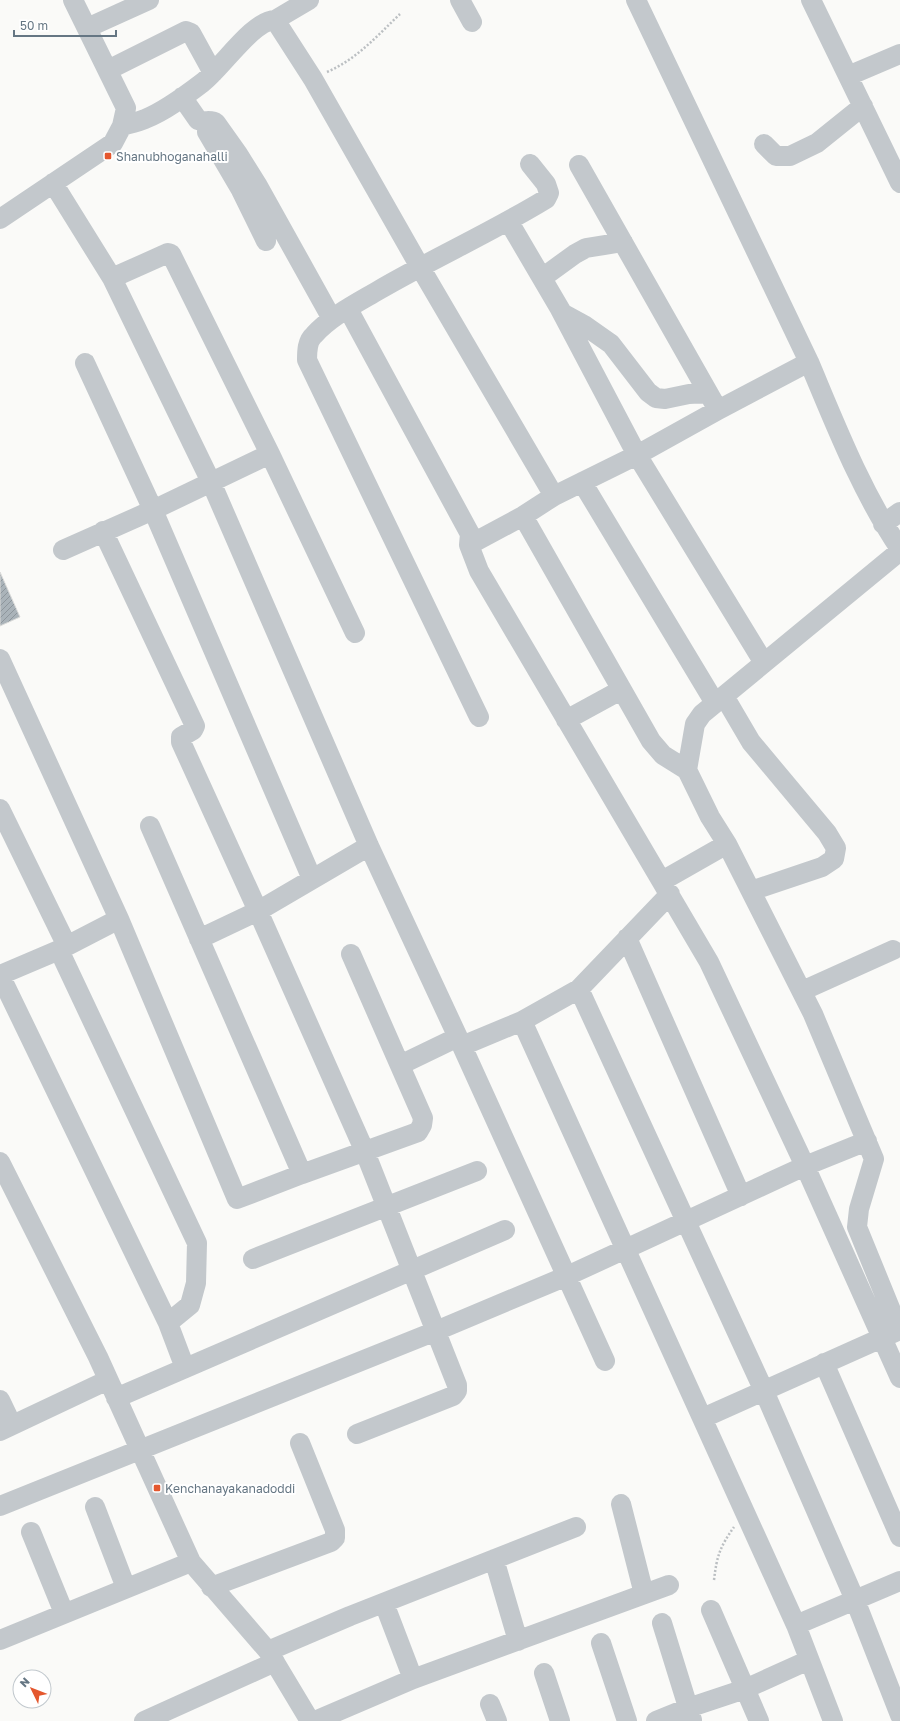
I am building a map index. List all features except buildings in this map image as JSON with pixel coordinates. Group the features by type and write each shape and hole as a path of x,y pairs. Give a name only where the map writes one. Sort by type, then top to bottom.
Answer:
{"street":[{"path":"0,219 113,143 122,126 126,108 73,0"},
{"path":"86,28 149,0"},
{"path":"122,126 145,119 182,97 204,82 253,32 270,20 275,20 309,0"},
{"path":"460,0 472,22"},
{"path":"636,0 809,362 857,475 883,524 900,550 702,714 695,724 687,770"},
{"path":"811,0 899,180"},
{"path":"275,20 312,79 554,496"},
{"path":"108,70 186,31 191,33 213,73"},
{"path":"848,76 900,54"},
{"path":"182,97 201,122 223,157 242,190 266,242"},
{"path":"764,144 776,156 790,156 817,143 863,106"},
{"path":"201,122 212,121 216,123 238,154 340,314 470,534 469,545 479,571 709,962 805,1166 894,1332"},
{"path":"479,717 307,360 307,348 312,335 340,314 420,267 509,222 546,199 549,194 546,184 530,164"},
{"path":"579,164 713,402"},
{"path":"53,183 112,278 211,482 369,846 605,1361"},
{"path":"509,222 562,313 636,455 764,663"},
{"path":"542,278 575,254 586,248 623,242"},
{"path":"112,278 168,253 171,254 270,454 355,633"},
{"path":"562,313 584,325 611,344 648,392 656,398 665,399 689,394 713,402"},
{"path":"469,545 523,516 554,496 636,455 713,402 809,362"},
{"path":"85,363 153,510 312,879"},
{"path":"63,550 153,510 270,454"},
{"path":"582,482 720,700 751,742 828,833 836,848 834,859 822,867 751,891"},
{"path":"883,524 900,512"},
{"path":"523,516 651,741 663,755 687,770 710,817 728,844 814,1014 874,1159 859,1209 857,1227 894,1332 900,1378"},
{"path":"103,531 194,726 193,730 181,737 181,742 258,911 364,1152 457,1385 457,1391 453,1396 357,1434"},
{"path":"0,660 119,919 237,1199 418,1132 422,1125 423,1118 351,954"},
{"path":"566,720 621,690"},
{"path":"0,809 197,1244 196,1283 190,1305 168,1323"},
{"path":"150,826 302,1174"},
{"path":"400,1065 460,1042 522,1021 579,989 627,938 666,888 728,844"},
{"path":"199,939 258,911 369,846"},
{"path":"119,919 63,948 0,975 168,1323 185,1368"},
{"path":"627,938 741,1196"},
{"path":"802,991 893,950"},
{"path":"579,989 764,1390 855,1600 900,1715"},
{"path":"522,1021 796,1625 833,1721"},
{"path":"0,1506 436,1331 567,1276 805,1166 867,1141"},
{"path":"2,1169 112,1389 191,1562 271,1657 310,1721"},
{"path":"254,1259 477,1172"},
{"path":"0,1400 6,1428 112,1389 185,1368 505,1230"},
{"path":"703,1418 824,1362 894,1332"},
{"path":"824,1362 900,1537"},
{"path":"211,1587 331,1542 336,1538 335,1530 300,1443"},
{"path":"621,1504 644,1594"},
{"path":"95,1507 126,1588"},
{"path":"144,1721 271,1657 384,1603 576,1527"},
{"path":"31,1532 64,1612"},
{"path":"494,1559 518,1641"},
{"path":"2,1633 64,1612 191,1562"},
{"path":"796,1625 900,1581"},
{"path":"315,1721 413,1679 668,1585"},
{"path":"384,1603 413,1679"},
{"path":"711,1610 759,1721"},
{"path":"662,1623 690,1715"},
{"path":"601,1643 627,1721"},
{"path":"656,1721 690,1715 809,1660"},
{"path":"544,1674 560,1721"}],"path":[{"path":"312,79 342,65 363,50 400,14"},
{"path":"714,1580 717,1558 722,1544 745,1512"}],"place":[{"name":"Shanubhoganahalli","path":"108,156"},
{"name":"Kenchanayakanadoddi","path":"157,1488"}]}
